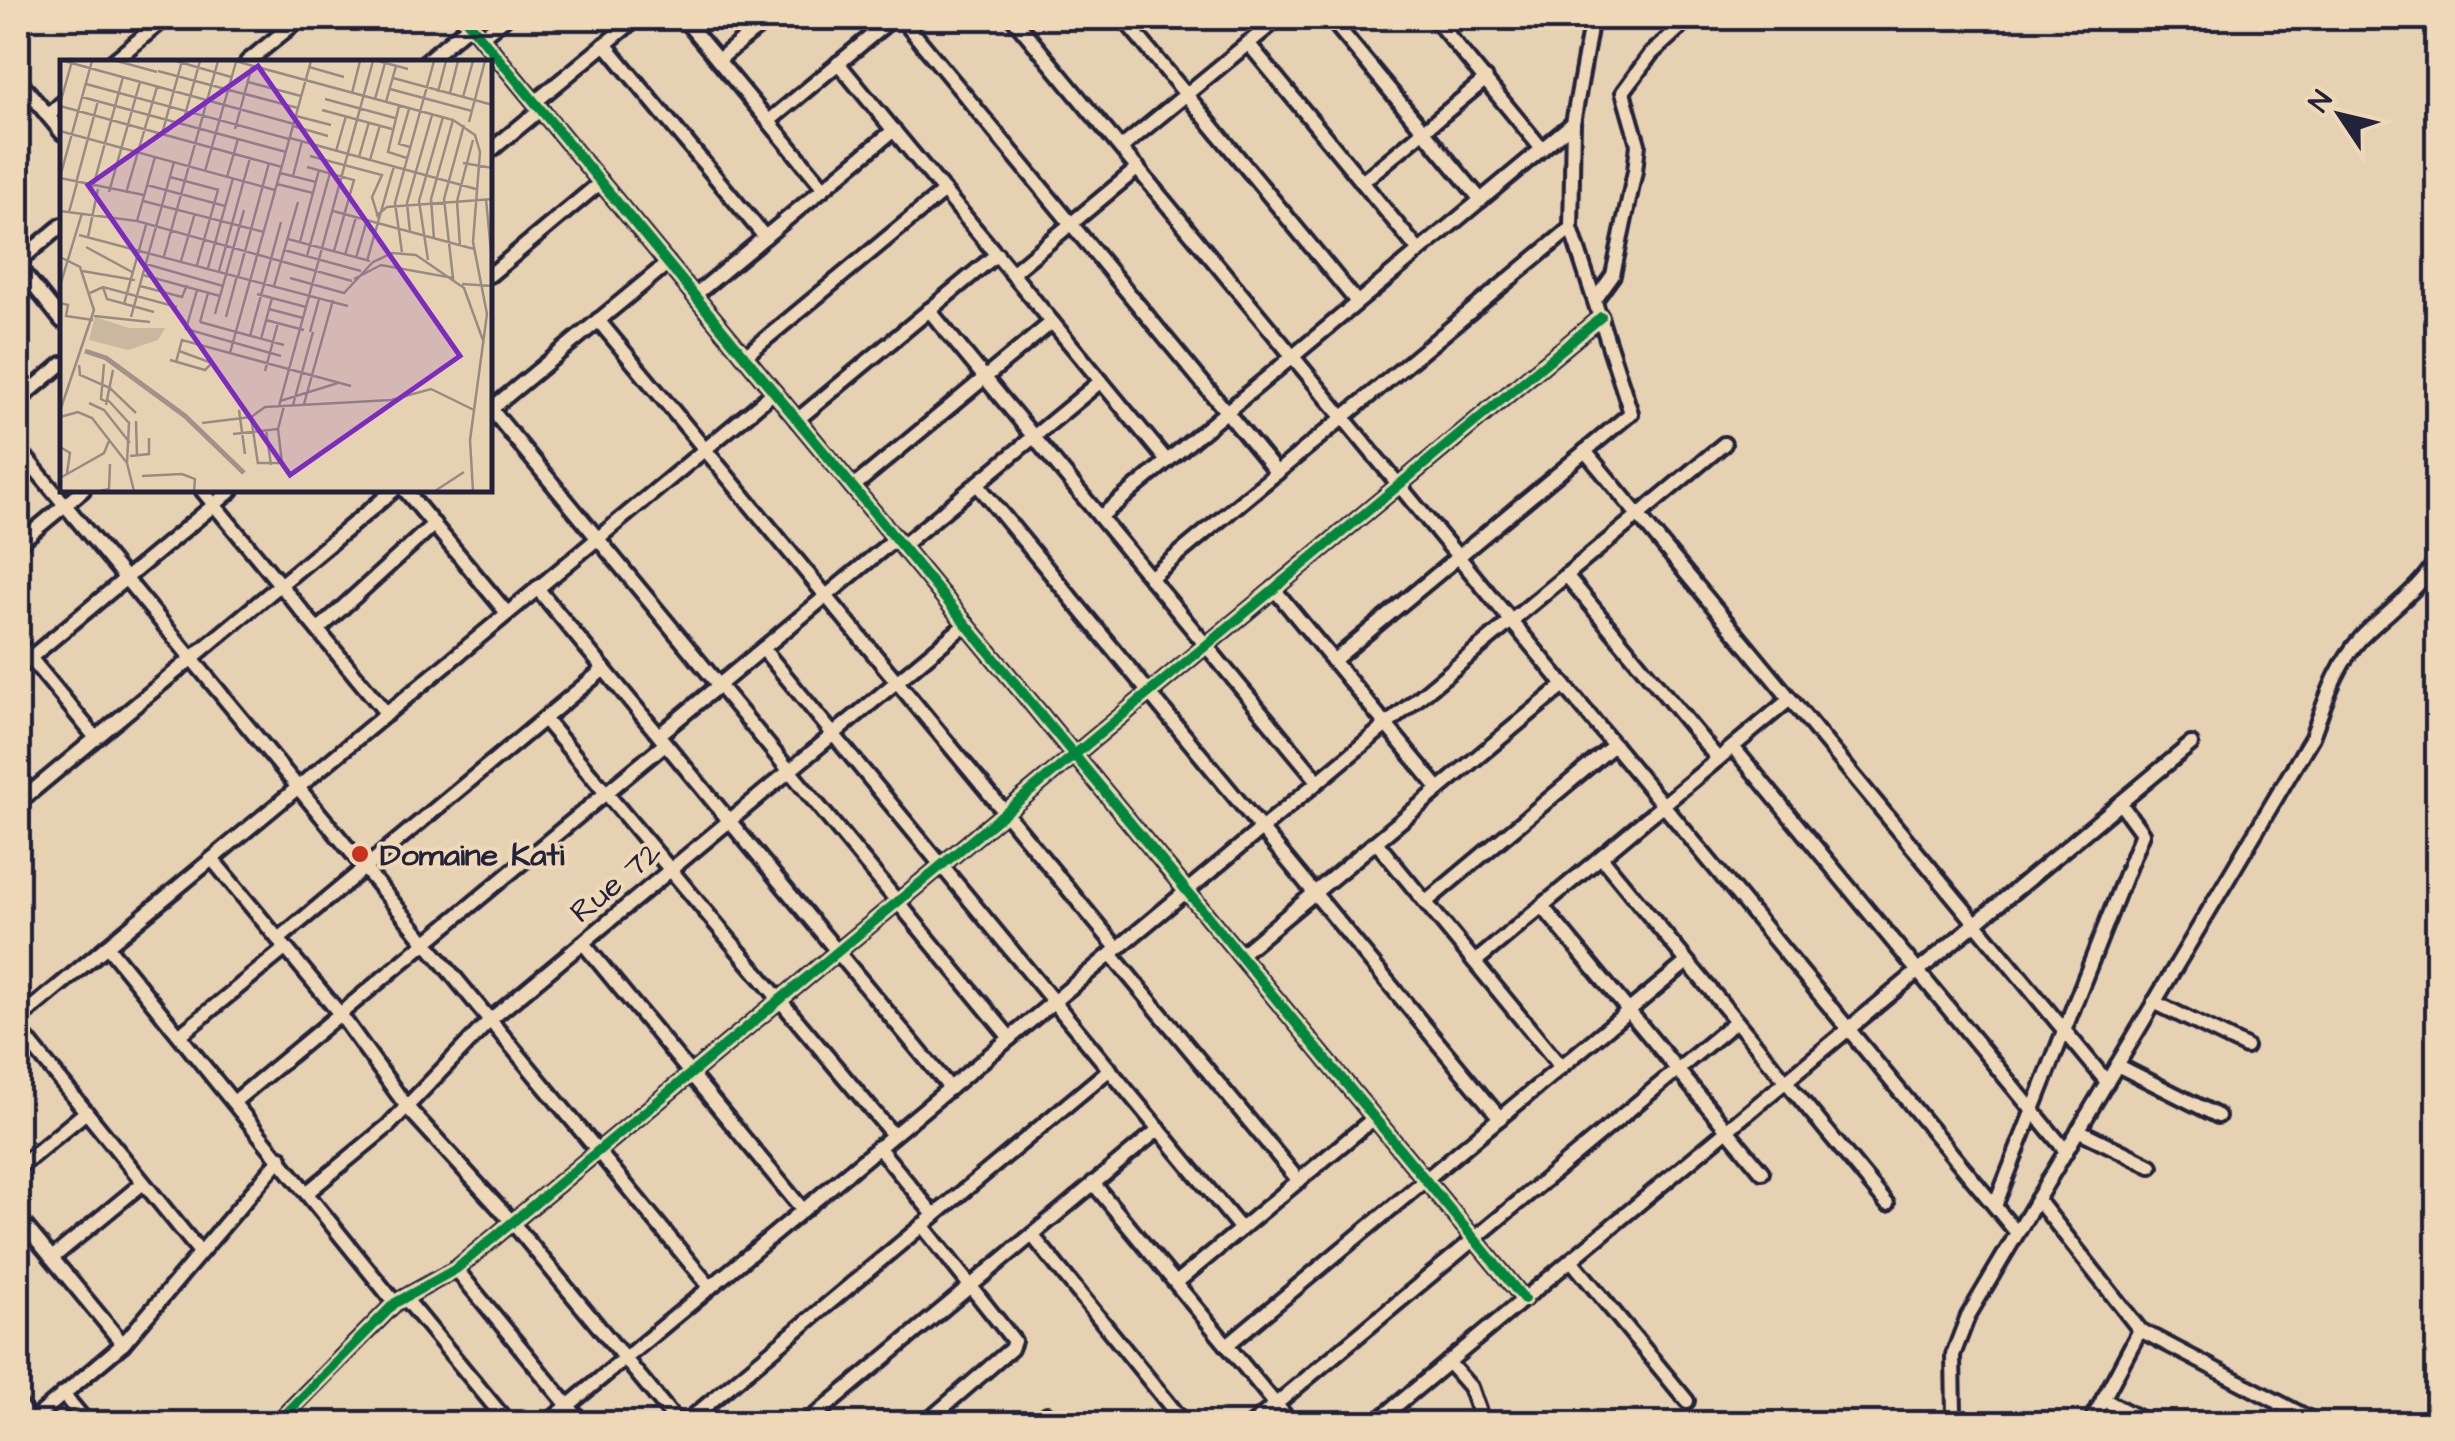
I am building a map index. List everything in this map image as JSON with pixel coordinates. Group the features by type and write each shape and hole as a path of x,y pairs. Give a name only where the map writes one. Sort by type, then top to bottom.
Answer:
{"street":[{"path":"114,60 166,18"},
{"path":"249,60 301,18"},
{"path":"482,37 505,18"},
{"path":"492,150 637,18"},
{"path":"683,18 824,188"},
{"path":"718,60 770,18"},
{"path":"769,121 893,18"},
{"path":"901,18 1277,472"},
{"path":"1013,18 2017,1233"},
{"path":"1122,18 1358,302"},
{"path":"1122,148 1279,18"},
{"path":"1330,18 1481,200"},
{"path":"1434,18 1542,149"},
{"path":"1333,661 1631,413 1572,228 1573,123 1592,18"},
{"path":"1595,300 1612,275 1635,171 1638,144 1623,92 1651,54 1690,18"},
{"path":"427,60 468,21 1524,1299"},
{"path":"1248,43 1419,251"},
{"path":"605,44 765,237"},
{"path":"838,63 1167,461"},
{"path":"18,79 60,131"},
{"path":"1362,182 1486,79"},
{"path":"48,116 60,106"},
{"path":"1100,516 1573,123"},
{"path":"694,295 894,130"},
{"path":"1012,273 1138,168"},
{"path":"492,273 602,182"},
{"path":"745,356 944,191"},
{"path":"60,227 18,264 60,318"},
{"path":"1150,578 1572,228"},
{"path":"798,420 996,254"},
{"path":"492,407 668,263"},
{"path":"929,310 1318,781"},
{"path":"276,1424 400,1300 456,1269 1601,318"},
{"path":"598,320 1005,813 1299,1181"},
{"path":"853,487 1052,322"},
{"path":"18,401 60,366"},
{"path":"235,1102 606,793 762,649 826,596 977,484 1101,381"},
{"path":"18,1020 774,392"},
{"path":"492,411 1010,1038"},
{"path":"546,1424 1724,444"},
{"path":"18,448 710,1287"},
{"path":"1585,451 2106,1082"},
{"path":"977,484 1500,1118"},
{"path":"18,544 80,492"},
{"path":"204,492 387,714"},
{"path":"18,668 229,492"},
{"path":"18,803 392,492"},
{"path":"407,492 507,614"},
{"path":"318,630 434,524"},
{"path":"1961,1424 1954,1415 1953,1354 1968,1316 2312,737 2339,670 2360,639 2412,594 2438,557"},
{"path":"1566,575 1718,759"},
{"path":"538,588 950,1088"},
{"path":"1274,589 1439,789"},
{"name":"Rue 72","path":"309,1191 407,1107 490,1020 966,624"},
{"path":"18,642 96,738"},
{"path":"762,649 1242,1229"},
{"path":"180,1035 364,868 604,669"},
{"path":"1240,955 1564,685"},
{"path":"1474,962 1790,699"},
{"path":"544,718 893,1135"},
{"path":"1374,1424 2191,744"},
{"path":"1426,902 1614,745"},
{"path":"1733,747 2066,1151"},
{"path":"1995,1206 2142,833 2120,804"},
{"path":"1376,842 1561,1066"},
{"path":"1601,857 1887,1204"},
{"path":"212,859 340,1014 407,1107 512,1222 681,1424 1110,1070"},
{"path":"1542,906 1762,1172"},
{"path":"583,943 803,1210"},
{"path":"107,946 400,1300 509,1424"},
{"path":"1226,1345 1687,962"},
{"path":"2154,1002 2246,1047"},
{"path":"1252,1424 1736,1022"},
{"path":"18,1028 199,1251"},
{"path":"2117,1065 2218,1116"},
{"path":"18,1168 86,1112"},
{"path":"1176,1284 1374,1118"},
{"path":"805,1424 1159,1129"},
{"path":"2078,1130 2151,1166"},
{"path":"878,1147 934,1215"},
{"path":"18,1404 30,1422 123,1344 281,1158"},
{"path":"52,1258 143,1183"},
{"path":"1093,1184 1292,1424"},
{"path":"2037,1199 2140,1330 2320,1424"},
{"path":"18,1217 123,1344"},
{"path":"922,1225 1014,1341 1011,1349 924,1424"},
{"path":"1032,1235 1184,1424"},
{"path":"1570,1260 1687,1401"},
{"path":"456,1269 583,1424"},
{"path":"2090,1424 2140,1330"},
{"path":"1448,1362 1470,1387 1483,1424"},
{"path":"64,1394 88,1424"},
{"path":"2103,1399 2150,1424"}],"cycle path":[{"path":"465,18 1524,1299"},
{"path":"276,1424 395,1303 456,1269 1601,317"}],"place":[{"name":"Domaine Kati","path":"360,854"}]}
